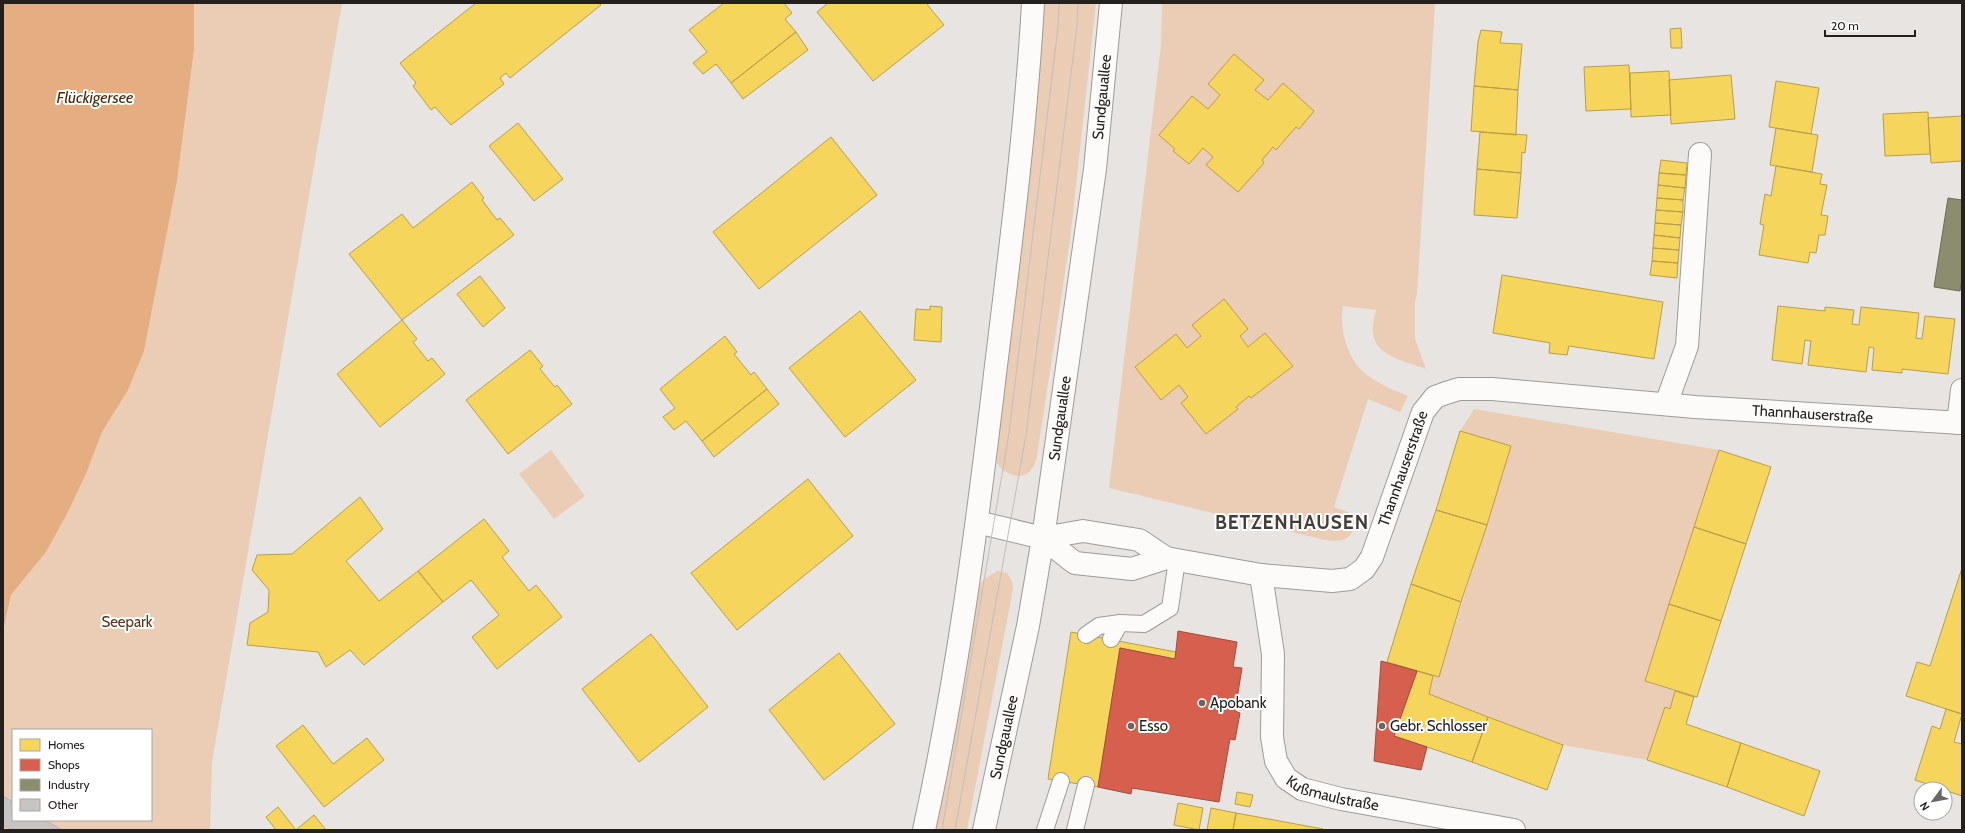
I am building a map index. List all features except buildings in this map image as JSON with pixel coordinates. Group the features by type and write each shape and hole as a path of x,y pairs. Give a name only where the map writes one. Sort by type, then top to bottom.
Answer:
{"street":[{"path":"924,830 939,765 977,522 1017,190 1033,3"},
{"name":"Sundgauallee","path":"984,830 1028,626 1043,538 1095,169 1111,3"},
{"path":"1666,404 1687,346 1700,154"},
{"name":"Thannhauserstraße","path":"977,522 1043,538 1083,531 1140,540 1172,559 1261,575 1332,581 1350,579 1364,569 1372,557 1423,412 1435,397 1459,389 1492,389 1666,404 1960,423 1962,390"},
{"name":"Thannhauserstraße","path":"1043,538 1075,563 1132,569 1172,559"},
{"name":"Kußmaulstraße","path":"1261,575 1273,654 1272,737 1276,761 1286,778 1302,789 1341,799 1514,830"}],"lane":[{"path":"1086,634 1099,626 1120,623 1144,624 1170,608 1172,559"},
{"path":"1111,640 1120,623"},
{"path":"1045,830 1061,781"},
{"path":"1075,830 1086,785"}],"green space":[{"name":"Seepark","path":"194,3 342,3 212,762 210,830 3,830 3,631 11,595 46,552 67,514 86,474 102,432 128,390 144,351 177,181 194,50"},
{"path":"1043,3 1096,3 1070,240 1038,453 1033,467 1029,472 1024,475 1014,476 1005,471 997,463 999,428 1024,225"},
{"path":"1162,3 1435,3 1417,294 1415,301 1415,339 1426,369 1388,355 1377,345 1373,331 1376,310 1343,306 1342,320 1346,343 1350,354 1356,363 1362,371 1370,377 1408,396 1400,412 1368,399 1334,507 1358,516 1351,534 1344,539 1333,541 1325,540 1109,488 1161,45"},
{"path":"1474,409 1719,450 1645,681 1675,691 1670,709 1665,708 1647,760 1563,745 1429,694 1433,676 1439,677 1511,446 1460,431"},
{"path":"551,450 585,496 554,519 519,474"},
{"path":"997,571 1007,573 1012,581 1013,589 967,830 936,830 978,587 983,580"}],"water":[{"name":"Flückigersee","path":"3,3 194,3 194,50 177,181 144,351 128,390 102,432 86,474 67,514 46,552 11,595 3,631"}],"tram line":[{"path":"942,830 1009,433 1058,27 1059,3"},
{"path":"955,830 1026,435 1077,26 1078,3"}],"place":[{"name":"Apobank","path":"1202,703"},
{"name":"Esso","path":"1131,726"},
{"name":"Gebr. Schlosser","path":"1382,726"}],"district":[{"name":"BETZENHAUSEN","path":"1292,522"}]}
